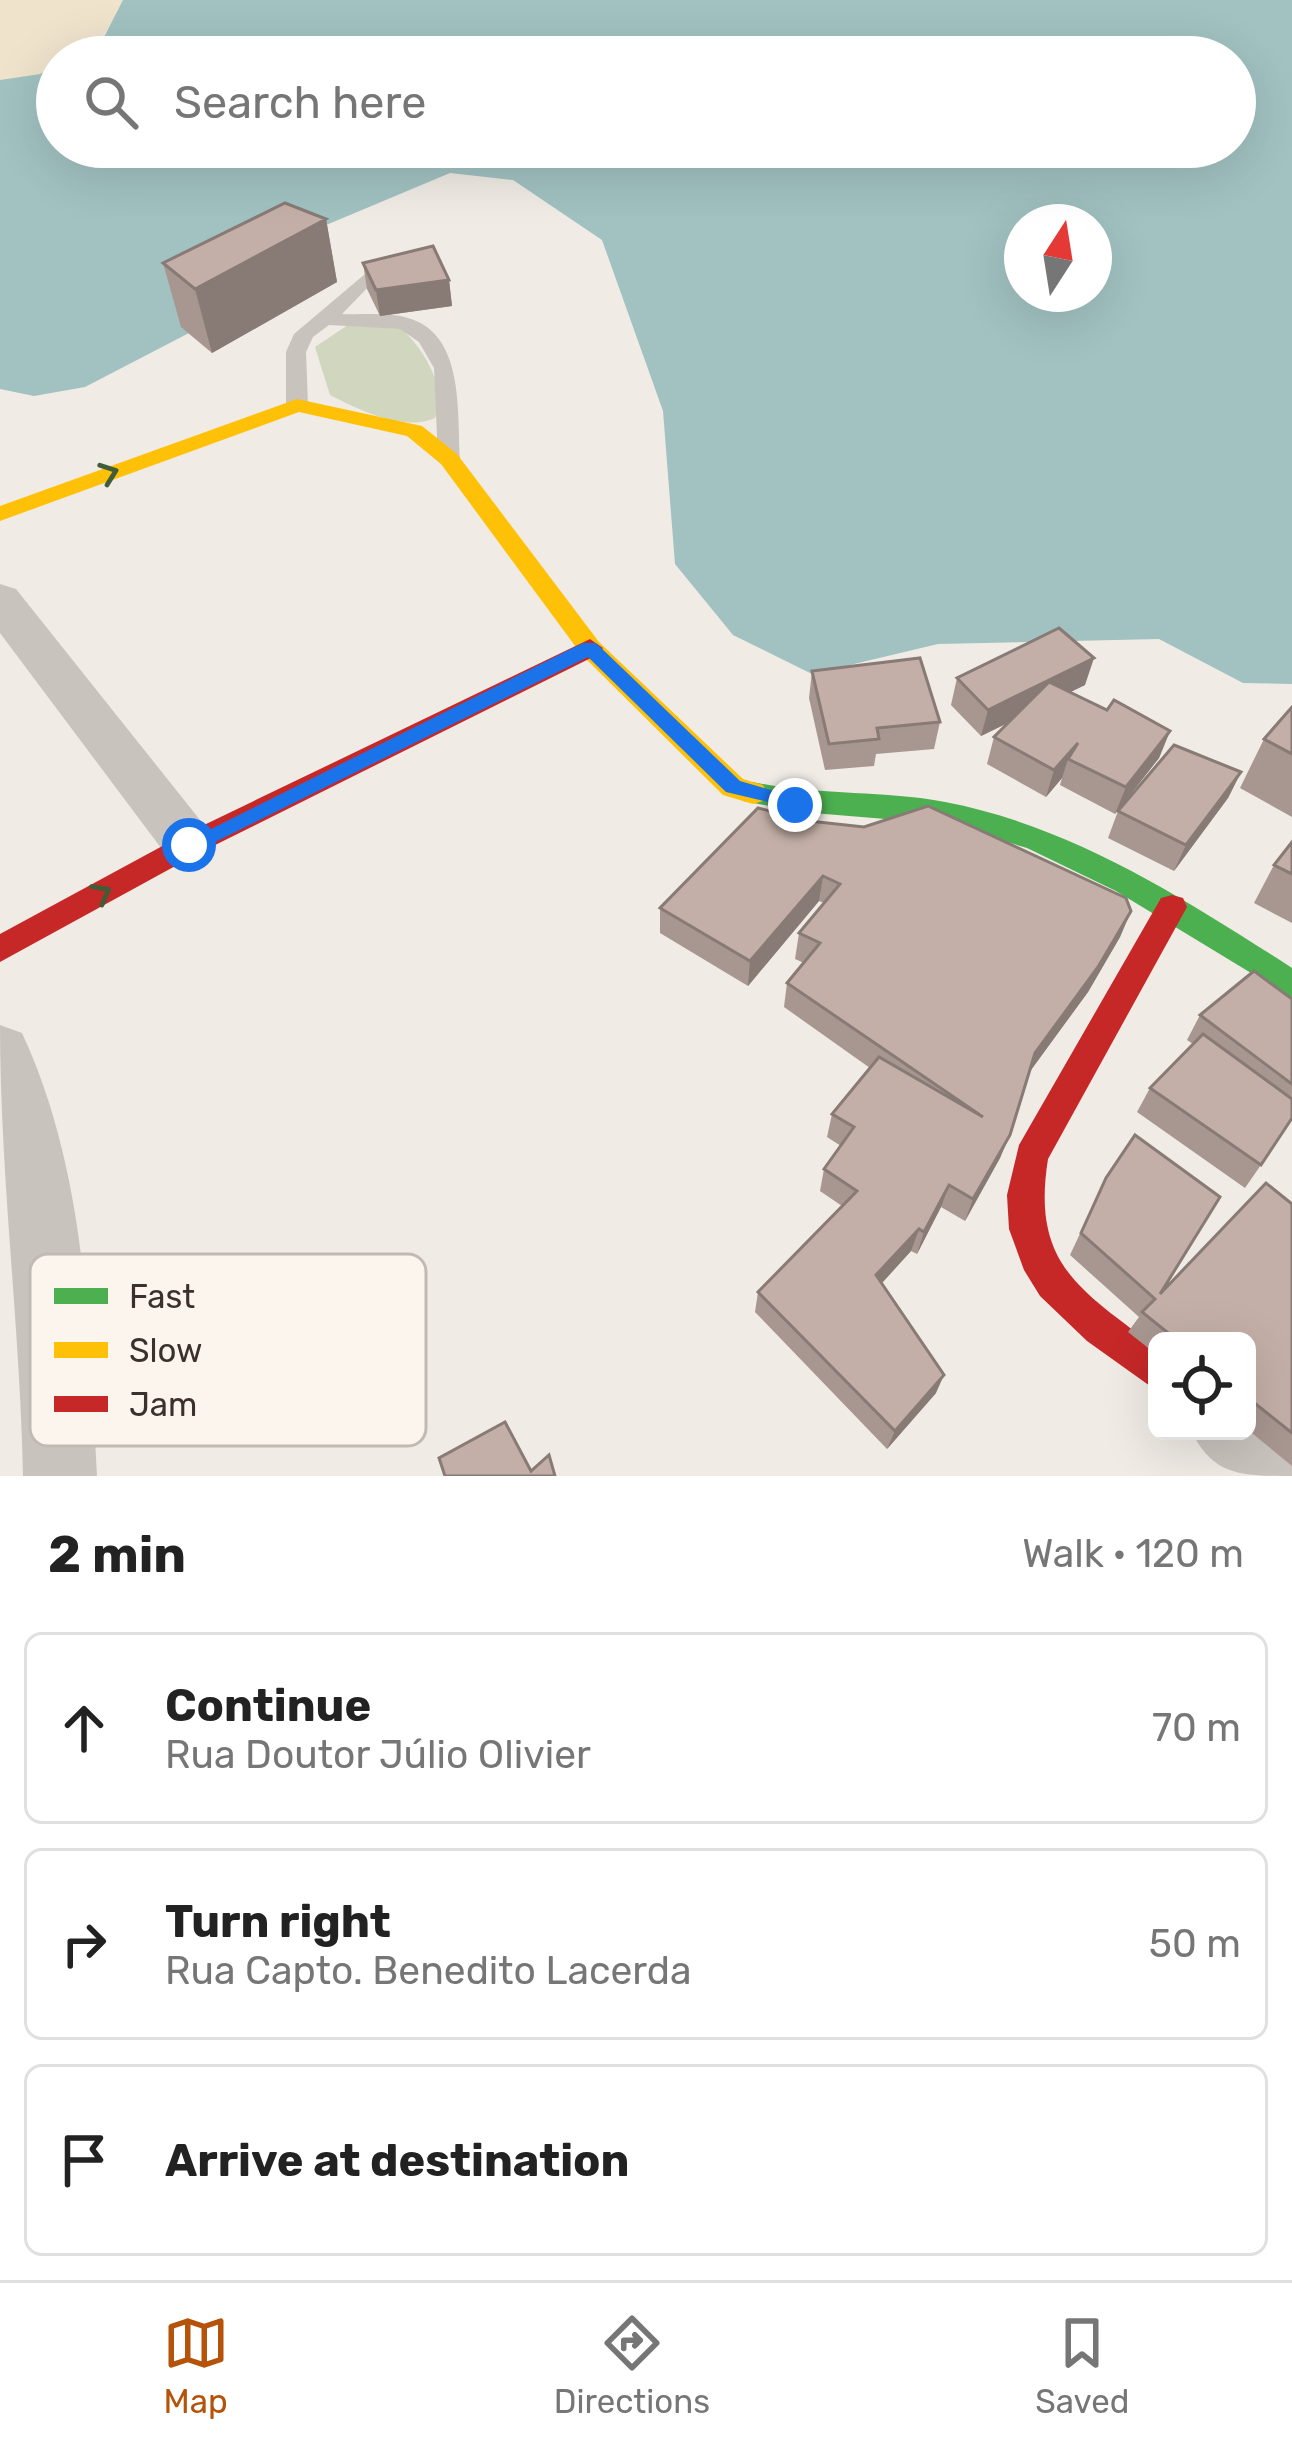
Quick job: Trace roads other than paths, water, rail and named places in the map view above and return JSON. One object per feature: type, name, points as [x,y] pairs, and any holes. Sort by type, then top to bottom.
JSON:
[{"type":"street","points":[[0,514],[297,405],[414,431],[449,459],[590,648],[734,787],[795,805],[943,812],[986,824],[1172,907],[1292,985]]},
{"type":"street","points":[[0,600],[189,845]]},
{"type":"street","points":[[0,950],[189,845],[590,648]]},
{"type":"street","points":[[1148,1365],[1063,1294],[1030,1250],[1020,1201],[1031,1156],[1172,907]]},
{"type":"street","points":[[0,1052],[40,1178],[48,1254]]},
{"type":"street","points":[[1239,1440],[1283,1476]]},
{"type":"street","points":[[58,1446],[59,1476]]},
{"type":"lane","points":[[297,405],[296,352],[304,334],[365,280]]},
{"type":"lane","points":[[326,319],[405,323],[428,338],[444,368],[449,459]]},
{"type":"water","points":[[123,0],[1292,0],[1292,684],[1243,683],[1159,639],[938,644],[812,674],[733,635],[675,564],[663,411],[602,240],[513,180],[450,173],[300,236],[322,264],[85,387],[34,396],[0,389],[0,80],[36,75],[36,168],[1256,168],[1256,36],[105,36]]}]
